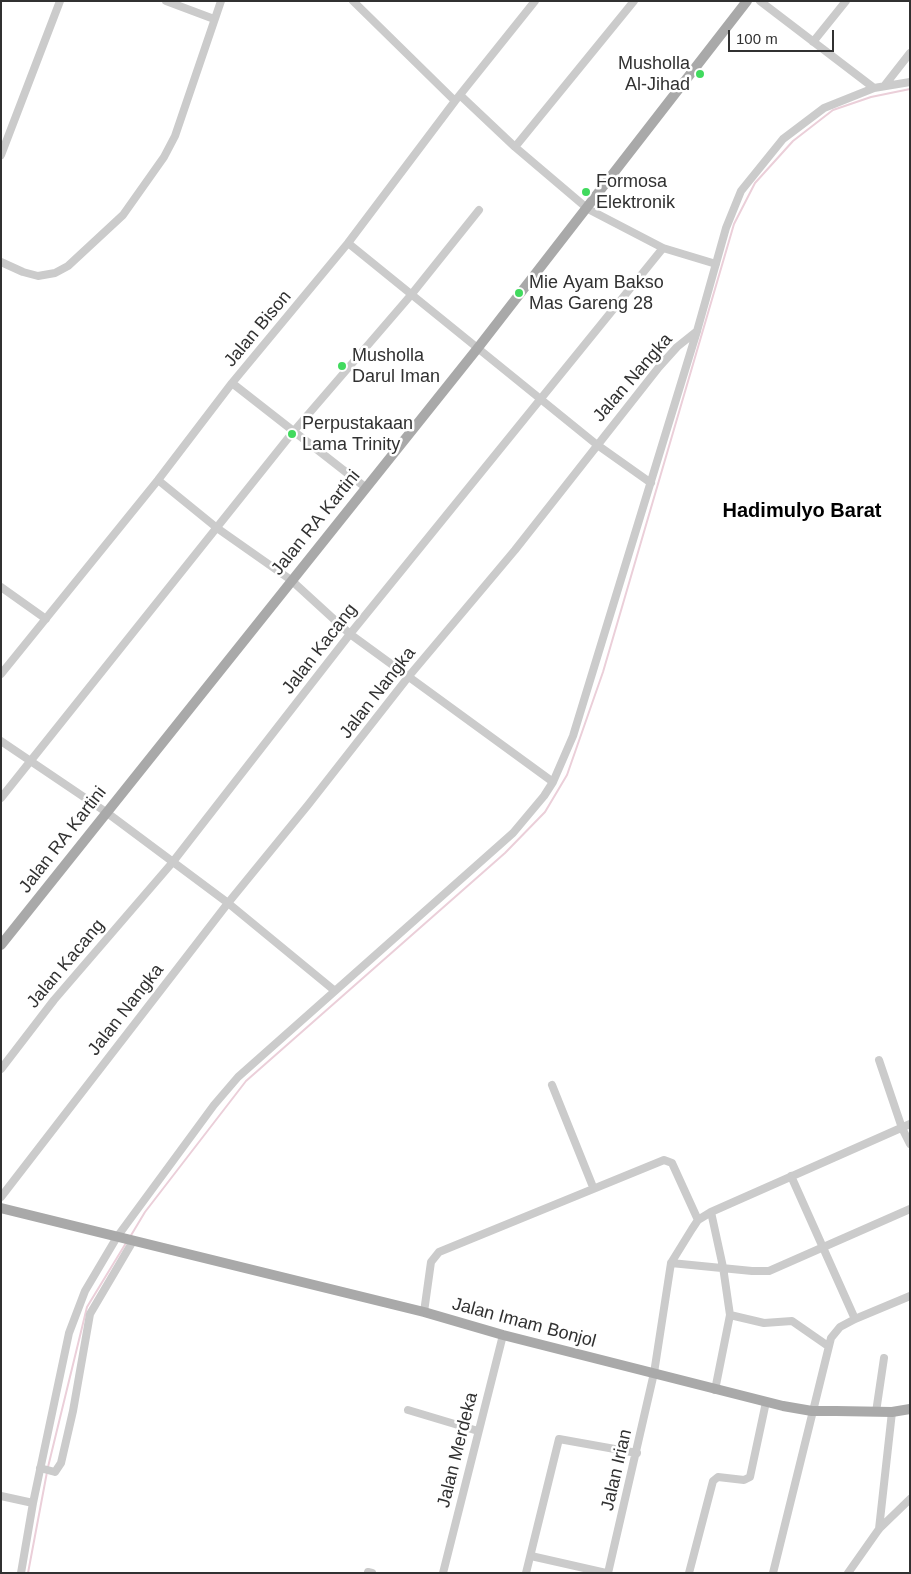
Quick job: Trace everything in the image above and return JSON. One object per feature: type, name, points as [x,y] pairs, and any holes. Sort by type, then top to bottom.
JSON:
[{"type":"main road","name":"Jalan RA Kartini","points":[[1,945],[588,209],[747,1]]},
{"type":"main road","name":"Jalan Imam Bonjol","points":[[1,1208],[424,1312],[503,1335],[766,1402],[812,1411],[892,1412],[910,1408]]},
{"type":"street","points":[[1,155],[60,1]]},
{"type":"street","points":[[166,1],[214,19]]},
{"type":"street","points":[[1,262],[23,272],[38,276],[55,273],[68,266],[123,215],[164,157],[175,136],[221,1]]},
{"type":"street","points":[[353,1],[458,99],[588,209],[663,248],[716,264]]},
{"type":"street","name":"Jalan Bison","points":[[1,674],[158,480],[232,383],[348,243],[536,1]]},
{"type":"street","points":[[515,147],[634,1]]},
{"type":"street","points":[[760,1],[874,88]]},
{"type":"street","points":[[813,42],[846,1]]},
{"type":"street","points":[[885,85],[910,53]]},
{"type":"street","points":[[697,331],[732,211],[741,190],[783,139],[824,108],[874,88],[910,82]]},
{"type":"street","points":[[1,798],[293,432],[411,295],[479,210]]},
{"type":"street","points":[[348,243],[596,444],[651,483]]},
{"type":"street","name":"Jalan Kacang","points":[[1,1069],[54,1000],[172,863],[350,634],[663,248]]},
{"type":"street","name":"Jalan Nangka","points":[[1,1197],[228,903],[308,806],[409,676],[514,550],[596,444],[665,360],[677,347],[697,331]]},
{"type":"street","name":"Jalan Nangka","points":[[21,1573],[33,1502],[45,1470],[74,1315],[85,1290],[117,1237],[214,1105],[238,1077],[513,833],[532,812],[553,782],[573,736],[697,331]]},
{"type":"street","points":[[232,383],[365,487]]},
{"type":"street","points":[[158,480],[217,528],[291,580],[350,634],[553,782]]},
{"type":"street","points":[[1,587],[46,619]]},
{"type":"street","points":[[1,741],[106,812],[228,903],[335,991]]},
{"type":"street","points":[[879,1060],[906,1126],[910,1144]]},
{"type":"street","points":[[552,1085],[593,1187]]},
{"type":"street","points":[[906,1126],[711,1212],[698,1220],[671,1263],[769,1271],[910,1209]]},
{"type":"street","points":[[424,1312],[431,1262],[439,1252],[593,1187],[668,1160],[698,1220]]},
{"type":"street","points":[[791,1176],[854,1319]]},
{"type":"street","points":[[711,1212],[723,1267],[730,1315],[715,1390]]},
{"type":"street","points":[[45,1470],[56,1472],[61,1463],[73,1411],[90,1314],[133,1241]]},
{"type":"street","name":"Jalan Irian","points":[[607,1573],[637,1453],[654,1373],[671,1263]]},
{"type":"street","points":[[773,1573],[828,1346],[835,1332],[854,1319],[910,1296]]},
{"type":"street","points":[[730,1315],[764,1323],[792,1321],[828,1346]]},
{"type":"street","name":"Jalan Merdeka","points":[[443,1573],[503,1335]]},
{"type":"street","points":[[876,1412],[884,1358]]},
{"type":"street","points":[[689,1573],[713,1481],[718,1477],[744,1480],[750,1477],[766,1402]]},
{"type":"street","points":[[408,1410],[478,1431]]},
{"type":"street","points":[[879,1529],[892,1412]]},
{"type":"street","points":[[526,1573],[559,1439],[637,1453]]},
{"type":"street","points":[[1,1496],[33,1502]]},
{"type":"street","points":[[848,1573],[879,1529],[910,1499]]},
{"type":"street","points":[[530,1556],[607,1573]]},
{"type":"waterway","points":[[130,1237],[145,1212],[246,1081],[505,853],[545,812],[567,775],[603,672],[734,224],[755,183],[793,141],[833,110],[871,97],[910,89]]},
{"type":"waterway","points":[[48,1467],[87,1307],[126,1243]]},
{"type":"waterway","points":[[28,1573],[47,1472]]},
{"type":"place","name":"Musholla Al-Jihad","points":[[700,74]]},
{"type":"place","name":"Formosa Elektronik","points":[[586,192]]},
{"type":"place","name":"Mie Ayam Bakso Mas Gareng 28","points":[[519,293]]},
{"type":"place","name":"Musholla Darul Iman","points":[[342,366]]},
{"type":"place","name":"Perpustakaan Lama Trinity","points":[[292,434]]},
{"type":"district","name":"Hadimulyo Barat","points":[[802,511]]}]
